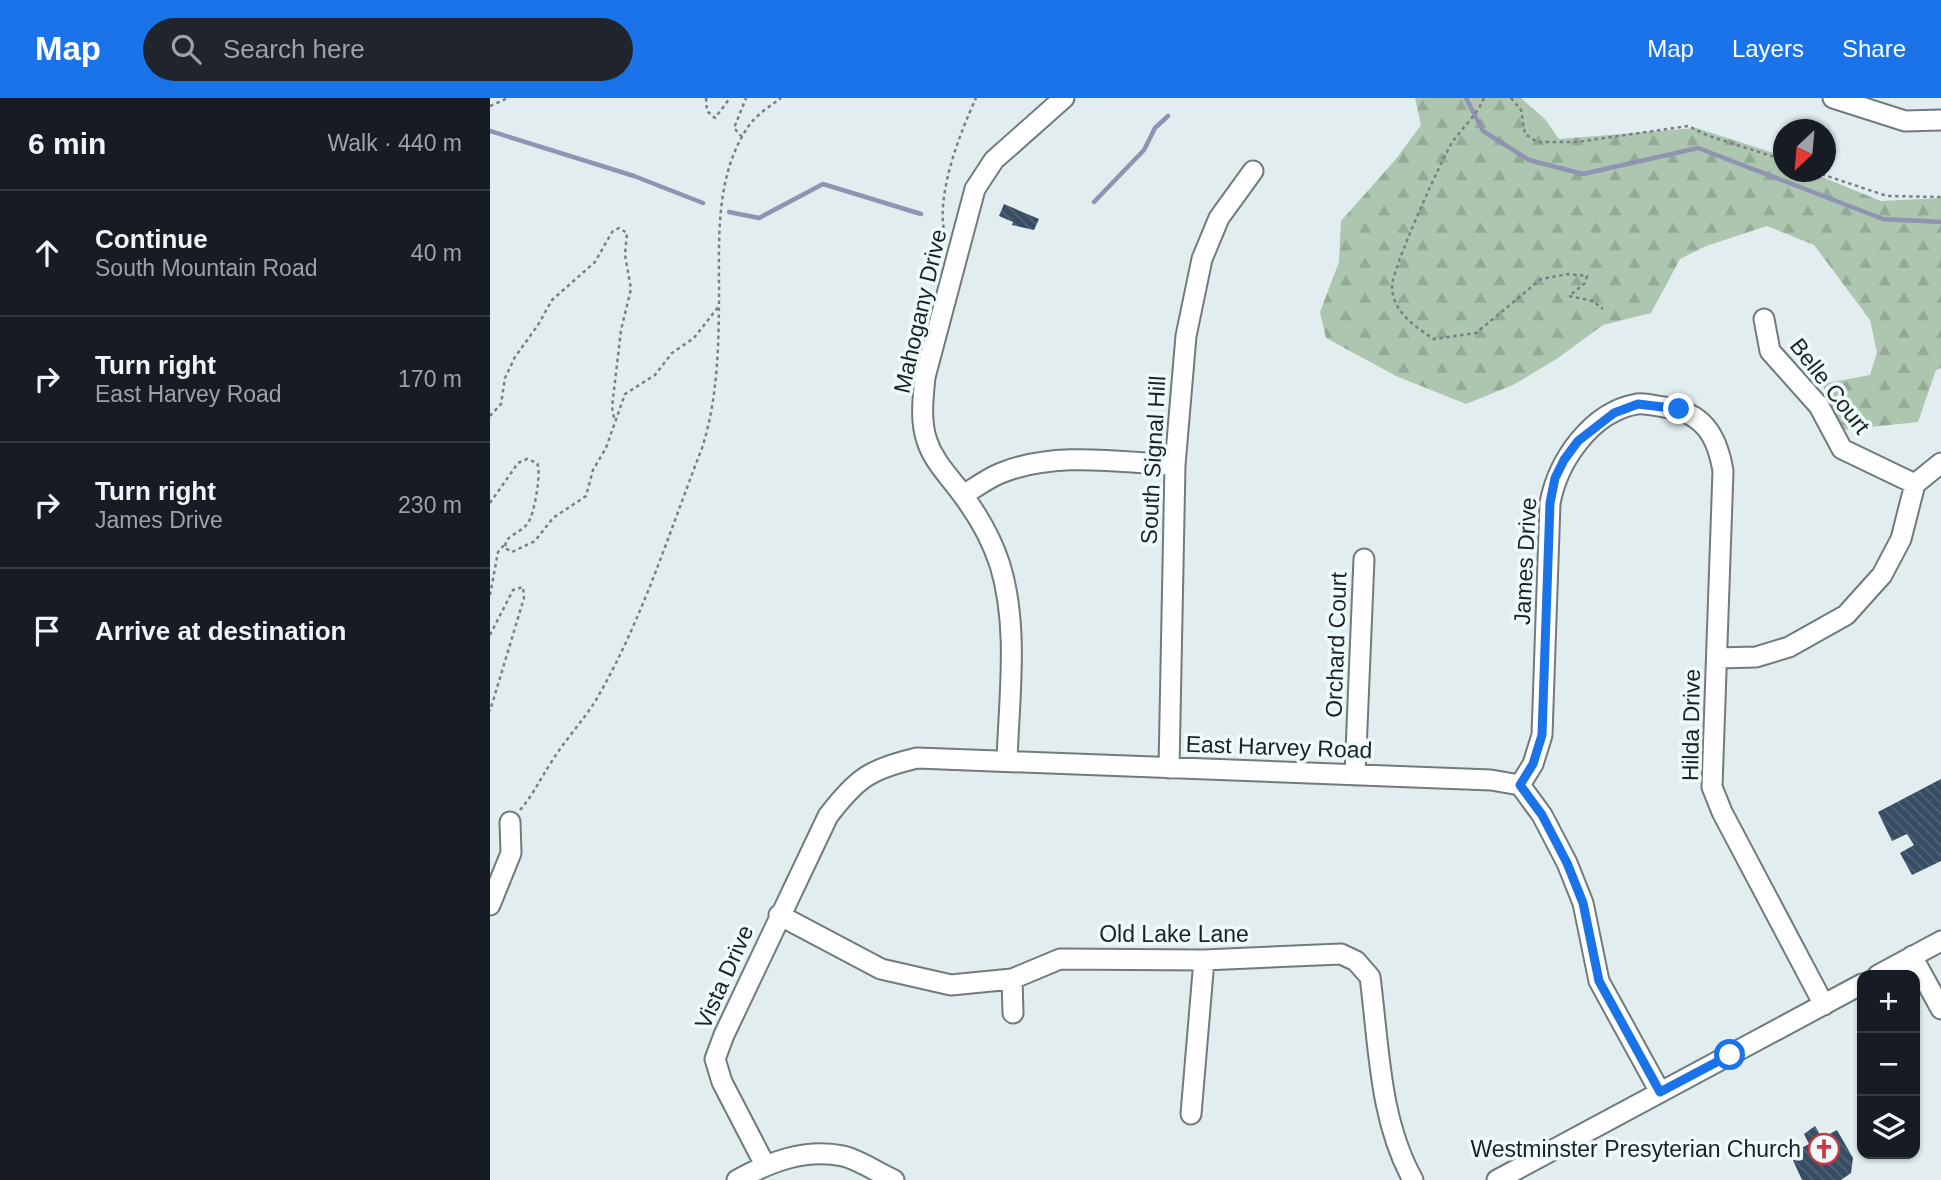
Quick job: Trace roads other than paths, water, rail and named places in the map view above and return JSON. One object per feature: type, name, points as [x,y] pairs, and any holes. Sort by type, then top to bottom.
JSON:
[{"type":"street","name":"Mahogany Drive","points":[[1007,761],[1012,637],[1008,601],[999,563],[963,495],[937,463],[926,440],[922,408],[925,377],[975,189],[994,160],[1064,98]]},
{"type":"street","points":[[1833,98],[1905,121],[1941,120]]},
{"type":"street","name":"South Signal Hill","points":[[1169,768],[1175,465],[1186,336],[1202,259],[1219,218],[1253,171]]},
{"type":"street","name":"Belle Court","points":[[1765,319],[1770,351],[1819,406],[1842,449],[1915,484]]},
{"type":"street","name":"James Drive","points":[[1520,785],[1533,764],[1542,735],[1550,503],[1555,478],[1564,460],[1578,441],[1614,413],[1638,404],[1679,409],[1706,423]]},
{"type":"street","name":"Hilda Drive","points":[[1706,423],[1719,445],[1723,471],[1712,788],[1722,812],[1824,1005]]},
{"type":"street","points":[[963,495],[999,474],[1034,463],[1064,460],[1175,465]]},
{"type":"street","points":[[1717,658],[1756,657],[1789,647],[1846,615],[1882,575],[1889,563],[1901,539],[1915,484],[1941,463]]},
{"type":"street","name":"Orchard Court","points":[[1355,775],[1364,559]]},
{"type":"street","name":"East Harvey Road","points":[[779,915],[828,816],[852,785],[883,766],[917,758],[1491,780],[1520,785]]},
{"type":"street","points":[[1520,785],[1542,815],[1567,863],[1583,903],[1599,981],[1660,1092]]},
{"type":"street","points":[[490,905],[511,853],[510,822]]},
{"type":"street","name":"Old Lake Lane","points":[[779,915],[881,969],[951,985],[1012,979],[1060,959],[1204,960],[1341,954],[1356,961],[1370,977],[1389,1122],[1402,1159],[1413,1180]]},
{"type":"street","name":"Vista Drive","points":[[765,1165],[707,1059],[779,915]]},
{"type":"street","points":[[1887,970],[1941,941]]},
{"type":"street","points":[[1912,956],[1941,1009]]},
{"type":"street","points":[[1191,1114],[1204,960]]},
{"type":"street","points":[[1012,979],[1013,1013]]},
{"type":"street","points":[[1503,1178],[1857,987]]},
{"type":"street","points":[[737,1180],[765,1165],[807,1154],[845,1156],[894,1180]]},
{"type":"waterway","points":[[1466,98],[1483,131],[1529,160],[1583,174],[1698,148],[1883,219],[1941,222]]},
{"type":"waterway","points":[[1094,202],[1144,150],[1155,128],[1168,116]]},
{"type":"waterway","points":[[490,131],[634,176],[703,203]]},
{"type":"waterway","points":[[729,212],[759,218],[823,184],[921,214]]},
{"type":"place","name":"Westminster Presyterian Church","points":[[1824,1149]]}]
